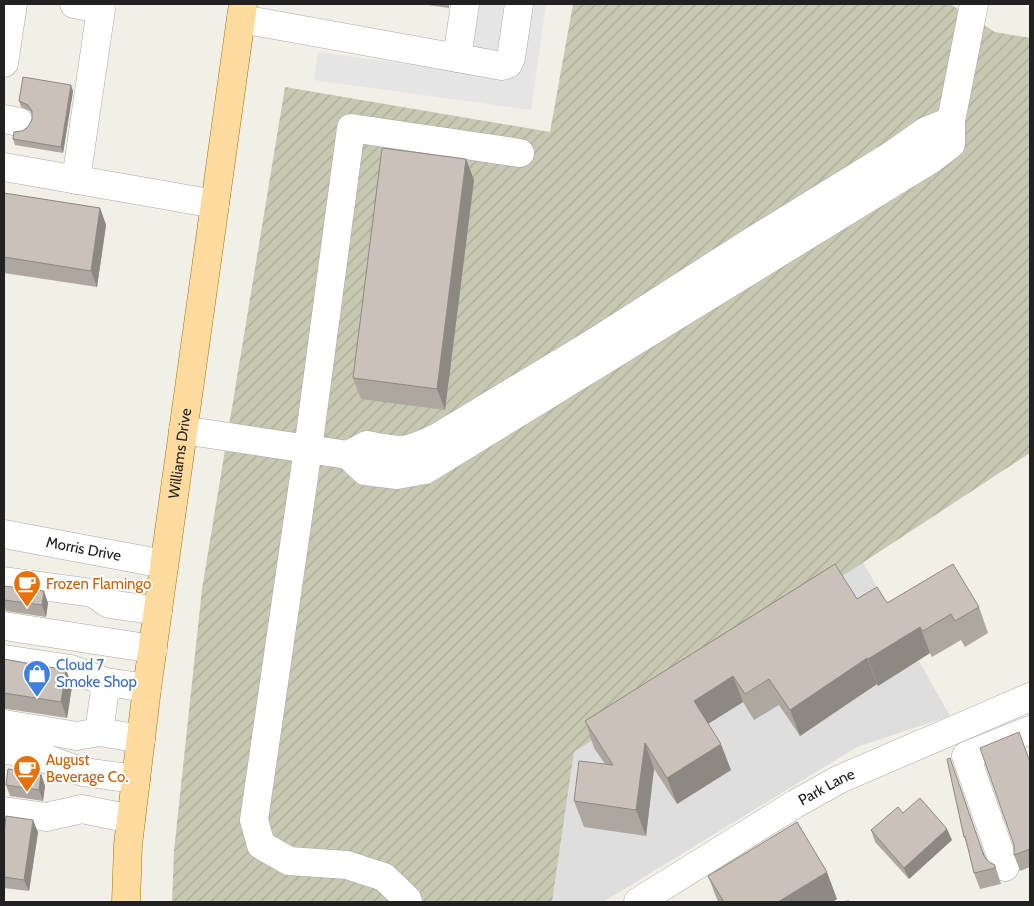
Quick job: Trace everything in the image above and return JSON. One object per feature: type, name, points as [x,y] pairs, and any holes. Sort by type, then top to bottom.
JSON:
[{"type":"main road","name":"Williams Drive","points":[[126,902],[128,845],[147,688],[242,11]]},
{"type":"street","points":[[4,63],[13,4]]},
{"type":"street","points":[[74,4],[102,6],[75,131],[76,180]]},
{"type":"street","points":[[457,58],[464,4]]},
{"type":"street","points":[[242,11],[502,66],[508,64],[511,58],[519,4]]},
{"type":"street","points":[[183,430],[348,455],[365,471],[397,475],[425,470],[468,432],[782,237],[933,158],[951,144],[951,121],[974,4]]},
{"type":"street","points":[[408,902],[384,877],[347,866],[289,861],[262,845],[254,820],[308,449],[351,128],[520,153]]},
{"type":"street","points":[[4,167],[215,204]]},
{"type":"street","name":"Morris Drive","points":[[4,534],[164,564]]},
{"type":"street","points":[[4,581],[93,593],[109,604],[158,611]]},
{"type":"street","points":[[4,626],[153,649]]},
{"type":"street","points":[[4,658],[71,669],[106,682],[147,688]]},
{"type":"street","points":[[99,732],[106,682]]},
{"type":"street","name":"Park Lane","points":[[638,902],[795,804],[840,779],[1030,697]]},
{"type":"street","points":[[4,724],[77,736],[99,732],[142,739]]},
{"type":"street","points":[[1005,867],[966,756],[1030,730]]},
{"type":"street","points":[[4,750],[27,752],[83,772],[136,779]]},
{"type":"street","points":[[4,811],[46,817],[82,809],[131,819]]},
{"type":"shaded area","points":[[451,4],[546,4],[531,110],[314,80],[318,52],[442,69]]},
{"type":"shaded area","points":[[573,4],[950,4],[995,32],[1030,38],[1030,453],[574,752],[552,902],[172,902],[174,851],[202,589],[285,87],[550,132]]},
{"type":"shaded area","points":[[863,562],[950,716],[857,747],[603,902],[552,902],[574,752]]},
{"type":"building","points":[[23,77],[71,85],[61,147],[13,139],[14,132],[22,131],[28,127],[32,119],[32,111],[28,105],[19,101]]},
{"type":"building","points":[[382,148],[466,159],[437,389],[353,378]]},
{"type":"building","points":[[4,193],[100,208],[91,271],[4,257]]},
{"type":"building","points":[[835,564],[857,599],[877,587],[887,603],[953,564],[979,607],[955,621],[951,614],[923,631],[920,627],[867,658],[790,710],[769,679],[745,694],[733,676],[694,701],[721,744],[667,778],[645,743],[636,810],[574,801],[579,761],[613,765],[585,721]]},
{"type":"building","points":[[4,586],[44,591],[42,605],[4,600]]},
{"type":"building","points":[[4,659],[66,670],[61,702],[4,693]]},
{"type":"building","points":[[1019,732],[1030,762],[1030,849],[1014,855],[1014,845],[980,748]]},
{"type":"building","points":[[950,758],[984,856],[995,865],[995,868],[974,873],[947,759]]},
{"type":"building","points":[[8,769],[41,774],[39,790],[6,785]]},
{"type":"building","points":[[920,798],[947,829],[904,868],[871,830],[898,807],[903,813]]},
{"type":"building","points":[[6,816],[33,820],[24,880],[4,877]]},
{"type":"building","points":[[797,822],[827,872],[778,902],[724,902],[708,876]]},
{"type":"place","name":"Frozen Flamingo","points":[[27,608]]},
{"type":"place","name":"Cloud 7 Smoke Shop","points":[[37,698]]},
{"type":"place","name":"August Beverage Co.","points":[[27,793]]}]
